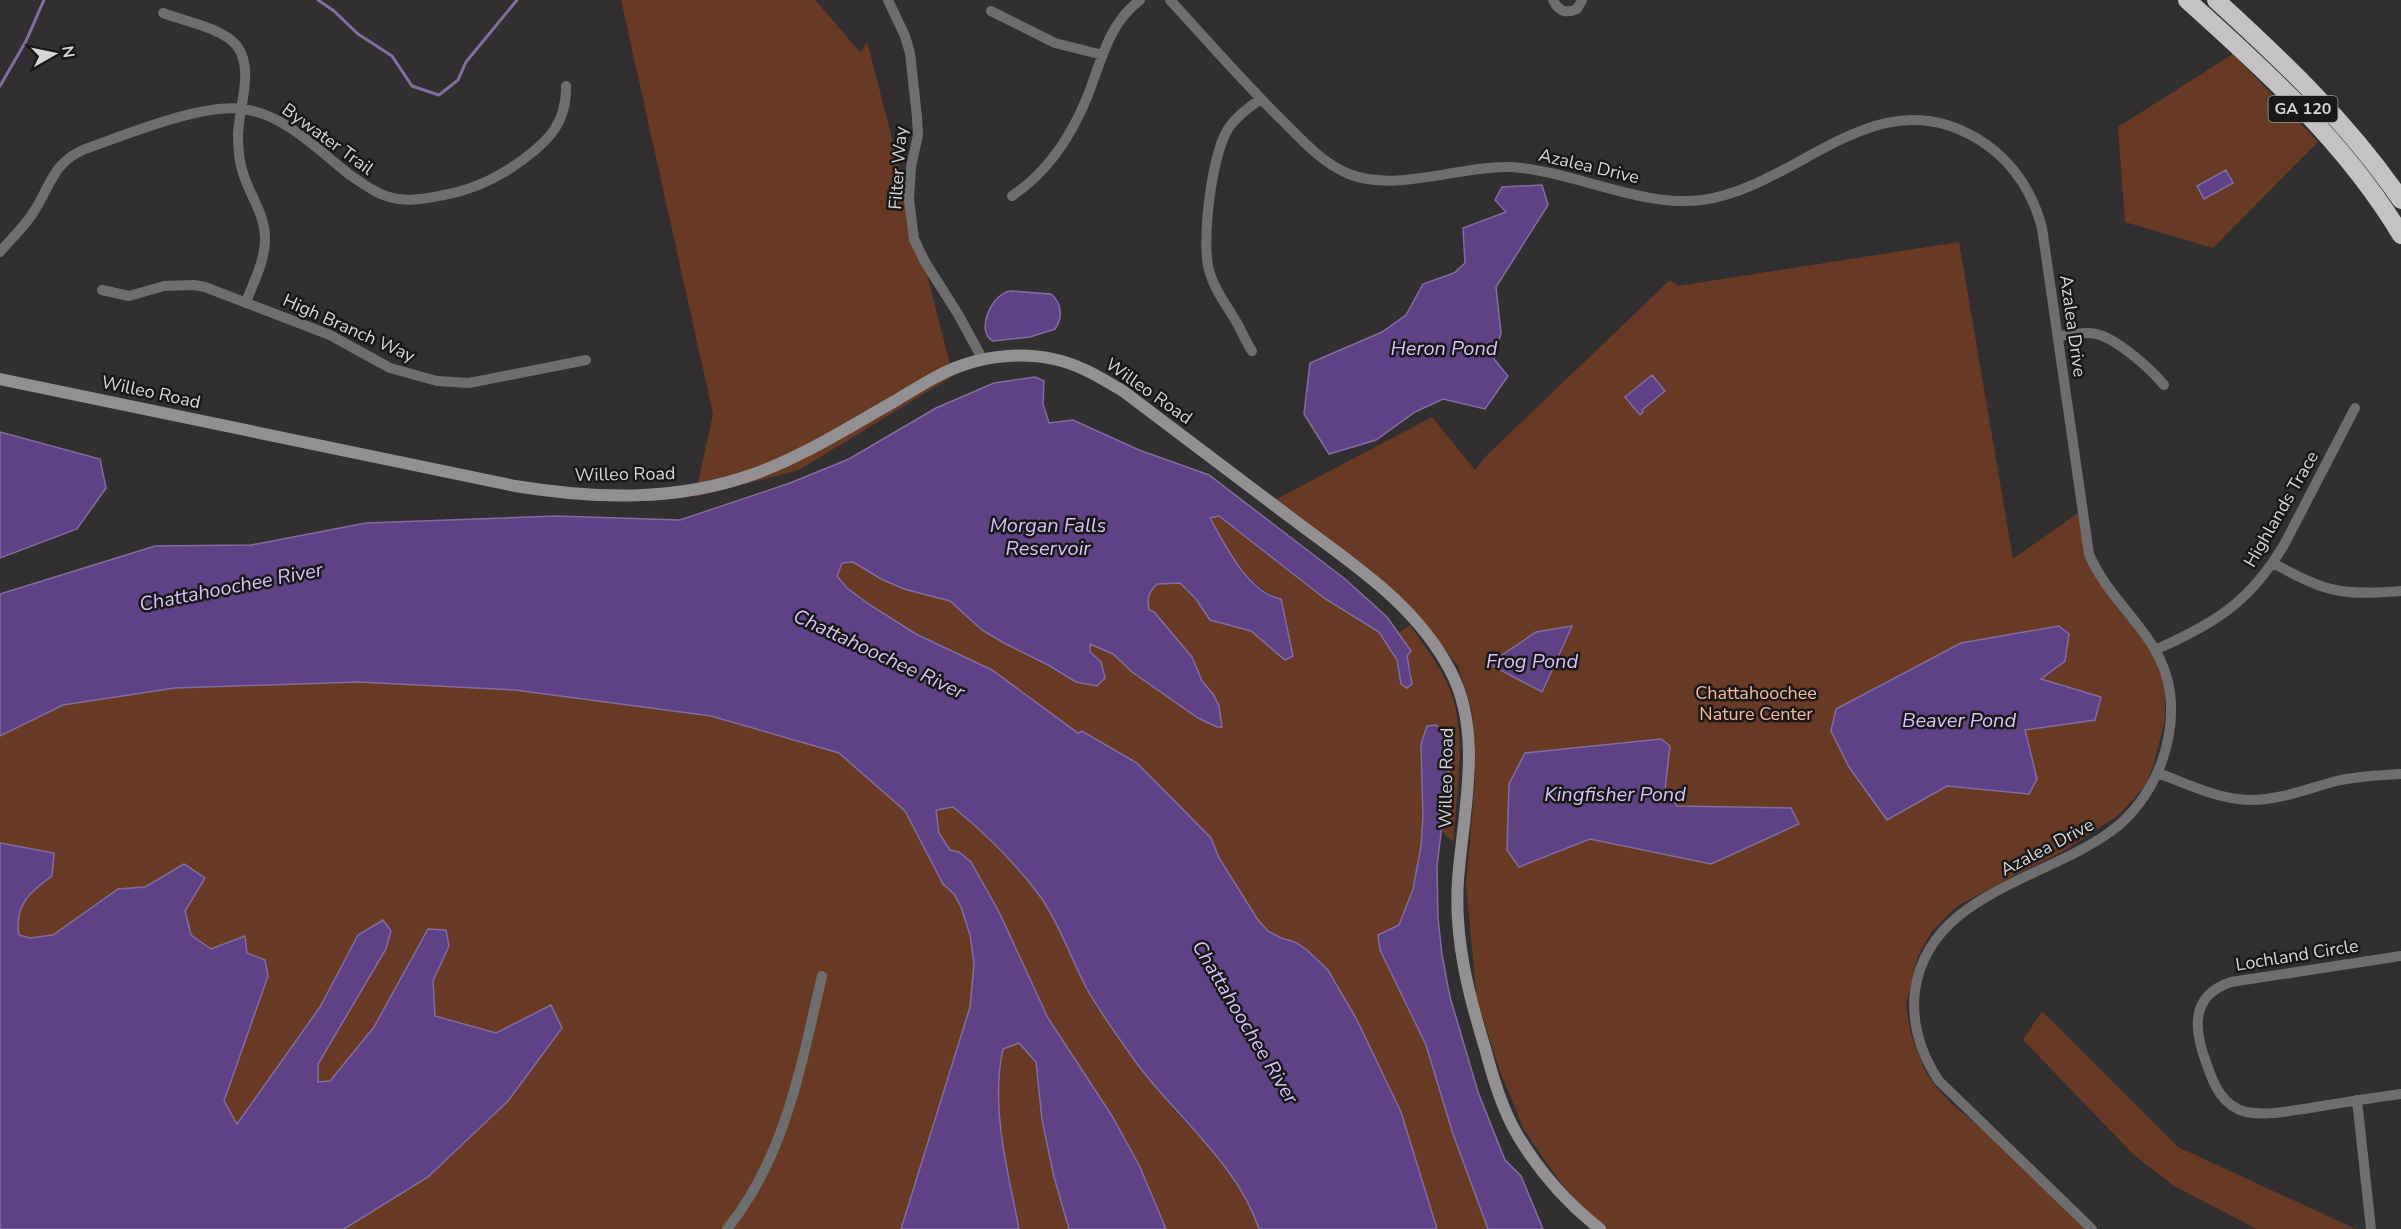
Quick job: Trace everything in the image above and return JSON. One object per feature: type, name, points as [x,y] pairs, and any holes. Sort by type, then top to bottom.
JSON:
[{"type":"highway","name":"GA 120","points":[[2187,0],[2263,69],[2324,132],[2367,184],[2401,235]]},
{"type":"highway","name":"GA 120","points":[[2216,0],[2325,104],[2361,146],[2401,200]]},
{"type":"street","name":"Filter Way","points":[[888,0],[905,36],[910,53],[918,117],[918,135],[911,166],[909,199],[911,228],[925,262],[958,314],[983,360]]},
{"type":"street","points":[[1012,196],[1030,184],[1052,159],[1071,131],[1087,98],[1113,30],[1128,9],[1140,0]]},
{"type":"street","name":"Azalea Drive","points":[[1170,0],[1260,99],[1315,154],[1351,175],[1378,180],[1474,168],[1514,168],[1546,172],[1658,199],[1679,201],[1711,198],[1744,189],[1839,140],[1878,123],[1911,120],[1941,123],[1968,133],[1991,147],[2012,166],[2029,191],[2042,228],[2089,554],[2102,579],[2157,650],[2167,676],[2171,706],[2167,746],[2158,773],[2138,806],[2112,831],[2092,844],[1972,905],[1954,918],[1936,937],[1929,949],[1916,987],[1914,1014],[1918,1039],[1939,1081],[2092,1229]]},
{"type":"street","points":[[1553,0],[1560,10],[1572,11],[1577,9],[1582,0]]},
{"type":"street","points":[[991,11],[1054,43],[1103,55]]},
{"type":"street","points":[[163,13],[226,36],[237,46],[244,62],[245,75],[238,134],[239,159],[244,178],[260,213],[265,235],[262,260],[246,302]]},
{"type":"street","name":"Bywater Trail","points":[[0,252],[33,213],[59,166],[76,153],[200,112],[228,108],[255,111],[279,121],[374,191],[396,199],[419,200],[453,193],[484,183],[507,171],[534,152],[559,122],[566,104],[566,86]]},
{"type":"street","points":[[1252,351],[1214,285],[1208,270],[1206,242],[1215,161],[1220,144],[1229,127],[1243,111],[1260,99]]},
{"type":"street","name":"High Branch Way","points":[[102,290],[129,296],[164,286],[194,285],[246,302],[330,335],[390,368],[437,381],[469,383],[586,360]]},
{"type":"street","points":[[2058,336],[2087,333],[2104,337],[2146,365],[2164,385]]},
{"type":"street","name":"Willeo Road","points":[[0,379],[515,486],[584,495],[627,496],[682,492],[753,475],[826,441],[952,369],[983,360],[1020,356],[1052,358],[1080,367],[1106,380],[1394,596],[1428,635],[1455,681],[1465,712],[1468,737],[1468,775],[1458,882],[1458,931],[1465,975],[1501,1099],[1518,1136],[1545,1174],[1578,1210],[1600,1229]]},
{"type":"street","name":"Highlands Trace","points":[[2157,650],[2224,615],[2250,592],[2273,563],[2355,408]]},
{"type":"street","points":[[2273,563],[2308,583],[2341,592],[2368,594],[2401,591]]},
{"type":"street","points":[[2158,773],[2217,795],[2251,800],[2276,798],[2341,780],[2401,774]]},
{"type":"street","name":"Lochland Circle","points":[[2401,956],[2231,982],[2216,988],[2201,1006],[2197,1025],[2200,1046],[2219,1093],[2235,1108],[2253,1113],[2271,1113],[2401,1094]]},
{"type":"street","points":[[727,1229],[762,1177],[780,1137],[794,1094],[822,976]]},
{"type":"street","points":[[2357,1101],[2371,1229]]},
{"type":"green space","points":[[621,0],[815,0],[861,53],[867,41],[953,376],[799,470],[695,497],[713,414]]},
{"type":"green space","points":[[2233,54],[2318,142],[2213,248],[2125,222],[2118,127]]},
{"type":"green space","name":"Chattahoochee Nature Center","points":[[1959,242],[2013,559],[2078,513],[2095,571],[2144,633],[2165,676],[2165,719],[2154,764],[2145,786],[2120,814],[2062,852],[1956,907],[1932,931],[1918,956],[1906,1005],[1911,1035],[1924,1069],[1937,1088],[1953,1105],[2014,1155],[2088,1229],[1601,1229],[1558,1179],[1524,1130],[1501,1074],[1477,1000],[1466,885],[1475,781],[1475,746],[1472,711],[1458,666],[1433,634],[1267,504],[1432,417],[1475,470],[1486,456],[1670,280],[1678,286]]},
{"type":"green space","points":[[1219,516],[1324,598],[1379,632],[1397,660],[1398,675],[1412,674],[1407,656],[1411,651],[1399,633],[1410,625],[1435,662],[1451,692],[1458,719],[1460,754],[1453,842],[1441,830],[1451,752],[1446,734],[1421,744],[1423,813],[1419,859],[1408,903],[1399,925],[1378,935],[1380,950],[1426,1045],[1453,1134],[1488,1229],[1437,1229],[1401,1112],[1336,981],[1318,959],[1307,950],[1268,931],[1258,920],[1219,858],[1211,838],[1005,679],[971,659],[889,618],[870,606],[837,576],[842,563],[853,562],[881,579],[904,589],[950,601],[982,630],[1076,682],[1101,662],[1090,652],[1089,643],[1113,654],[1132,672],[1217,727],[1213,694],[1202,681],[1192,657],[1154,612],[1149,610],[1148,602],[1150,593],[1157,584],[1180,583],[1196,599],[1210,620],[1251,631],[1285,660],[1276,598],[1256,584],[1235,564],[1210,518]]},
{"type":"green space","points":[[359,682],[515,690],[711,716],[839,753],[905,810],[943,884],[954,894],[961,907],[970,935],[974,964],[970,1007],[901,1229],[344,1229],[428,1177],[551,1006],[496,1033],[435,1016],[433,981],[449,946],[428,929],[374,1027],[330,1081],[318,1082],[318,1064],[386,949],[391,931],[383,920],[358,935],[320,1007],[237,1125],[224,1101],[268,976],[265,960],[211,949],[191,935],[185,911],[184,864],[144,887],[118,889],[53,935],[30,938],[19,935],[19,915],[22,907],[31,894],[52,876],[54,853],[0,843],[0,736],[63,705],[175,688]]},
{"type":"green space","points":[[953,807],[996,844],[1034,888],[1058,925],[1088,991],[1120,1040],[1173,1109],[1217,1155],[1253,1211],[1259,1229],[1166,1229],[1140,1167],[1112,1116],[1048,1018],[999,912],[971,862],[959,852],[950,850],[939,833],[936,809]]},
{"type":"green space","points":[[2042,1011],[2178,1147],[2356,1229],[2257,1229],[2174,1186],[2135,1156],[2023,1040]]},
{"type":"green space","points":[[1020,1043],[1036,1062],[1042,1120],[1054,1177],[1069,1229],[1019,1229],[1002,1139],[998,1094],[1003,1049]]},
{"type":"water","points":[[2226,170],[2233,183],[2204,199],[2197,186]]},
{"type":"water","name":"Heron Pond","points":[[1542,185],[1548,205],[1496,287],[1501,333],[1494,359],[1508,376],[1485,409],[1443,399],[1415,412],[1376,440],[1329,454],[1304,414],[1310,363],[1382,332],[1406,315],[1423,284],[1454,273],[1465,263],[1463,228],[1506,212],[1495,200],[1502,187]]},
{"type":"water","points":[[1011,291],[1051,294],[1060,311],[1055,329],[1030,337],[993,341],[985,329],[988,313],[998,298]]},
{"type":"water","points":[[1652,375],[1665,391],[1642,410],[1640,415],[1625,397]]},
{"type":"water","name":"Morgan Falls Reservoir","points":[[1035,377],[1044,381],[1043,404],[1049,423],[1073,420],[1139,450],[1209,475],[1345,579],[1387,617],[1411,651],[1407,656],[1412,684],[1407,688],[1401,684],[1397,660],[1379,632],[1324,598],[1219,516],[1210,518],[1239,566],[1258,588],[1281,599],[1293,656],[1285,660],[1251,631],[1210,620],[1196,599],[1180,583],[1157,584],[1150,593],[1148,602],[1149,610],[1154,612],[1192,657],[1202,681],[1219,706],[1222,727],[1198,718],[1132,672],[1113,654],[1090,644],[1090,652],[1101,662],[1105,678],[1097,686],[1076,682],[1004,643],[982,630],[950,601],[904,589],[881,579],[853,562],[842,563],[837,576],[847,588],[870,605],[916,634],[992,670],[1078,733],[1082,731],[1137,763],[1211,838],[1219,858],[1258,920],[1268,931],[1295,942],[1307,950],[1328,970],[1357,1020],[1401,1112],[1437,1229],[1259,1229],[1249,1205],[1221,1162],[1151,1081],[1104,1017],[1087,989],[1042,899],[1000,850],[953,807],[936,810],[939,833],[950,850],[959,852],[971,862],[999,912],[1048,1018],[1112,1116],[1140,1167],[1166,1229],[1069,1229],[1054,1177],[1042,1120],[1036,1062],[1019,1043],[1003,1049],[998,1094],[1002,1139],[1019,1229],[901,1229],[970,1007],[974,964],[970,935],[961,907],[954,894],[943,884],[905,811],[839,753],[711,716],[515,690],[359,682],[175,688],[63,705],[0,736],[0,594],[155,546],[251,545],[366,523],[556,516],[680,520],[790,483],[849,459],[936,408],[994,383]]},
{"type":"water","points":[[0,432],[100,459],[106,488],[77,529],[0,558]]},
{"type":"water","name":"Frog Pond","points":[[1572,626],[1542,692],[1489,664],[1536,632]]},
{"type":"water","name":"Beaver Pond","points":[[2059,626],[2069,634],[2065,661],[2041,679],[2101,697],[2095,720],[2025,730],[2037,779],[2029,794],[1947,786],[1887,820],[1849,767],[1831,731],[1836,709],[1961,643]]},
{"type":"water","points":[[1436,725],[1446,734],[1451,752],[1437,866],[1438,918],[1450,997],[1478,1092],[1505,1160],[1521,1176],[1543,1229],[1488,1229],[1453,1134],[1426,1045],[1380,950],[1378,935],[1399,925],[1413,889],[1421,846],[1423,817],[1421,744],[1427,726]]},
{"type":"water","name":"Kingfisher Pond","points":[[1661,739],[1670,746],[1665,790],[1677,806],[1791,808],[1799,824],[1711,864],[1590,839],[1519,867],[1507,850],[1509,784],[1525,753]]},
{"type":"water","points":[[0,843],[54,853],[52,876],[25,900],[21,907],[19,935],[30,938],[53,935],[118,889],[145,887],[184,864],[205,878],[185,911],[191,935],[211,949],[245,936],[247,953],[265,960],[268,976],[224,1101],[237,1124],[320,1007],[358,935],[383,920],[391,931],[386,949],[318,1064],[318,1082],[330,1081],[374,1027],[428,929],[446,930],[449,946],[433,981],[435,1016],[496,1033],[551,1005],[562,1028],[508,1101],[428,1177],[344,1229],[0,1229]]},
{"type":"waterway","points":[[0,86],[26,41],[44,0]]},
{"type":"waterway","points":[[318,0],[334,11],[358,34],[392,56],[412,86],[439,95],[458,80],[466,62],[517,0]]},
{"type":"water label","name":"Chattahoochee River","points":[[231,587]]},
{"type":"water label","name":"Chattahoochee River","points":[[879,654]]},
{"type":"water label","name":"Chattahoochee River","points":[[1245,1022]]}]
